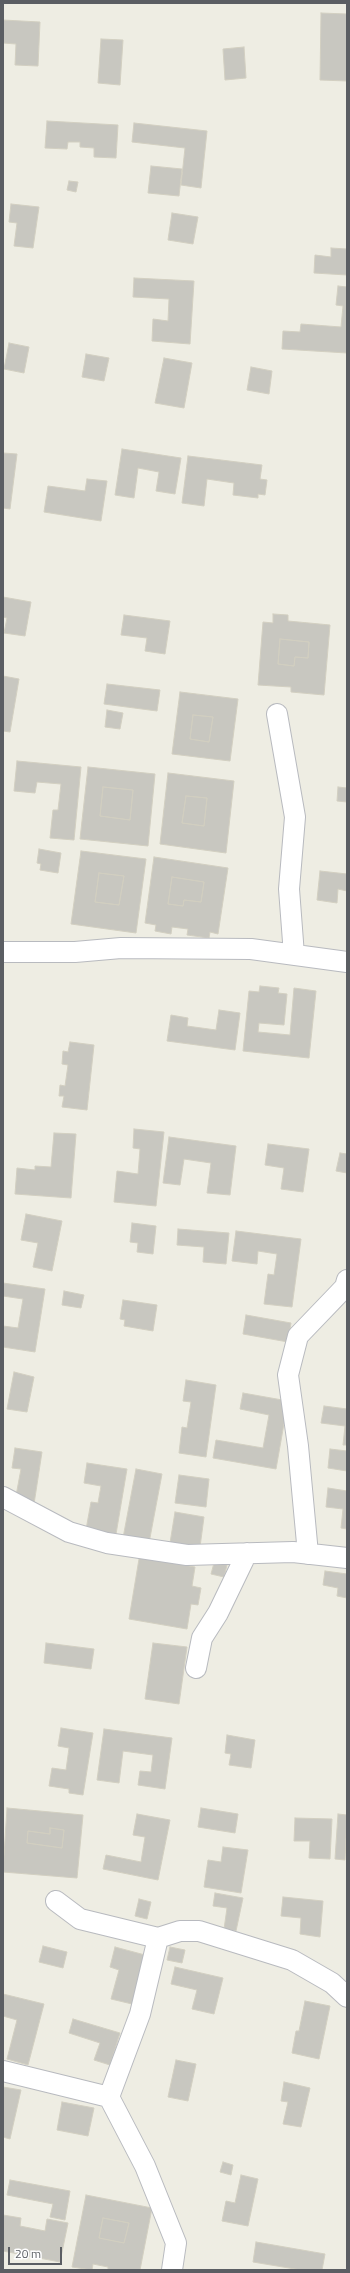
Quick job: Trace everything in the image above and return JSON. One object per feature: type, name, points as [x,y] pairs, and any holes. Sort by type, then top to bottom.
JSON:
[{"type":"street","points":[[277,714],[295,817],[289,889],[294,955]]},
{"type":"street","points":[[3,952],[75,952],[120,948],[250,949],[347,962]]},
{"type":"street","points":[[308,1554],[298,1446],[288,1375],[298,1336],[345,1287],[347,1280]]},
{"type":"street","points":[[3,1497],[68,1532],[107,1543],[187,1555],[293,1552],[347,1558]]},
{"type":"street","points":[[196,1668],[202,1638],[218,1613],[247,1553]]},
{"type":"street","points":[[56,1902],[80,1919],[158,1938],[180,1931],[199,1931],[292,1960],[332,1983],[347,1997]]},
{"type":"street","points":[[158,1938],[140,2014],[109,2097],[145,2166],[176,2243],[172,2270]]},
{"type":"street","points":[[3,2071],[109,2097]]},
{"type":"building","points":[[321,13],[347,14],[347,81],[320,80]]},
{"type":"building","points":[[3,20],[40,22],[38,66],[15,65],[16,44],[3,43]]},
{"type":"building","points":[[101,39],[123,40],[120,85],[98,83]]},
{"type":"building","points":[[244,47],[246,78],[225,80],[223,49]]},
{"type":"building","points":[[47,121],[118,125],[116,158],[94,157],[94,148],[80,147],[80,142],[68,142],[67,149],[45,148]]},
{"type":"building","points":[[134,123],[207,131],[201,188],[181,185],[185,148],[132,142]]},
{"type":"building","points":[[151,166],[182,169],[179,196],[148,193]]},
{"type":"building","points":[[69,181],[78,182],[76,192],[67,190]]},
{"type":"building","points":[[11,204],[39,207],[33,248],[14,246],[17,223],[9,222]]},
{"type":"building","points":[[172,213],[198,217],[193,244],[168,240]]},
{"type":"building","points":[[331,248],[347,249],[347,275],[314,273],[315,255],[331,257]]},
{"type":"building","points":[[134,278],[194,281],[190,344],[152,341],[153,319],[168,321],[169,299],[133,297]]},
{"type":"building","points":[[338,286],[347,287],[347,353],[282,349],[283,331],[300,332],[301,324],[341,327],[343,306],[336,305]]},
{"type":"building","points":[[9,343],[29,347],[24,373],[4,369]]},
{"type":"building","points":[[86,354],[109,358],[104,381],[82,377]]},
{"type":"building","points":[[164,358],[192,363],[184,408],[155,403]]},
{"type":"building","points":[[251,367],[272,371],[269,394],[247,390]]},
{"type":"building","points":[[122,449],[181,458],[175,494],[156,491],[159,472],[138,468],[134,498],[115,495]]},
{"type":"building","points":[[3,453],[17,454],[10,509],[3,508]]},
{"type":"building","points":[[188,456],[262,465],[260,479],[267,480],[265,495],[258,494],[258,498],[233,495],[234,483],[207,479],[204,506],[182,503]]},
{"type":"building","points":[[87,479],[107,481],[101,521],[44,512],[48,486],[85,491]]},
{"type":"building","points":[[3,597],[31,602],[25,636],[4,633],[7,618],[3,617]]},
{"type":"building","points":[[273,614],[288,615],[288,621],[330,625],[324,695],[291,692],[291,687],[258,685],[263,622],[273,623]],"holes":[[[280,639],[309,642],[308,658],[295,657],[294,666],[278,664]]]},
{"type":"building","points":[[124,615],[170,621],[165,654],[145,651],[147,638],[121,635]]},
{"type":"building","points":[[280,639],[309,642],[308,658],[295,657],[294,666],[278,664]]},
{"type":"building","points":[[3,676],[19,679],[10,732],[3,731]]},
{"type":"building","points":[[107,684],[160,690],[157,711],[104,704]]},
{"type":"building","points":[[180,692],[238,699],[230,761],[172,754]],"holes":[[[193,715],[213,717],[209,742],[190,739]]]},
{"type":"building","points":[[107,710],[123,713],[120,729],[105,727]]},
{"type":"building","points":[[193,715],[213,717],[209,742],[190,739]]},
{"type":"building","points":[[17,761],[81,767],[74,840],[50,838],[53,810],[58,810],[61,784],[37,782],[35,793],[14,791]]},
{"type":"building","points":[[88,767],[155,774],[148,846],[80,839]],"holes":[[[103,787],[133,790],[130,820],[100,816]]]},
{"type":"building","points":[[168,773],[234,781],[226,853],[160,844]],"holes":[[[186,796],[207,798],[204,826],[182,823]]]},
{"type":"building","points":[[103,787],[133,790],[130,820],[100,816]]},
{"type":"building","points":[[338,787],[347,788],[347,802],[337,801]]},
{"type":"building","points":[[186,796],[207,798],[204,826],[182,823]]},
{"type":"building","points":[[39,849],[61,853],[58,873],[40,870],[41,864],[37,863]]},
{"type":"building","points":[[81,851],[146,859],[136,933],[71,924]],"holes":[[[99,873],[124,876],[119,905],[95,902]]]},
{"type":"building","points":[[154,857],[228,868],[218,934],[210,932],[209,938],[187,935],[188,929],[172,927],[171,934],[155,931],[156,925],[145,923]],"holes":[[[172,877],[204,882],[201,902],[184,900],[183,906],[168,904]]]},
{"type":"building","points":[[320,871],[347,874],[347,891],[338,889],[337,903],[317,900]]},
{"type":"building","points":[[99,873],[124,876],[119,905],[95,902]]},
{"type":"building","points":[[172,877],[204,882],[201,902],[184,900],[183,906],[168,904]]},
{"type":"building","points":[[260,986],[279,988],[278,993],[287,994],[284,1025],[259,1023],[258,1032],[290,1035],[294,988],[316,991],[309,1058],[243,1051],[249,991],[259,992]]},
{"type":"building","points":[[219,1010],[240,1013],[235,1050],[167,1041],[171,1015],[188,1018],[187,1026],[216,1030]]},
{"type":"building","points":[[70,1042],[94,1045],[87,1110],[62,1107],[64,1096],[59,1096],[60,1085],[65,1086],[68,1065],[62,1064],[63,1051],[68,1052]]},
{"type":"building","points":[[134,1129],[164,1132],[156,1206],[114,1202],[117,1171],[138,1174],[140,1149],[133,1148]]},
{"type":"building","points":[[54,1133],[76,1134],[71,1198],[15,1194],[17,1168],[35,1170],[35,1166],[51,1167]]},
{"type":"building","points":[[169,1137],[236,1146],[230,1195],[207,1193],[211,1163],[184,1159],[180,1185],[163,1183]]},
{"type":"building","points":[[268,1144],[309,1149],[303,1192],[281,1189],[284,1168],[265,1165]]},
{"type":"building","points":[[340,1153],[347,1154],[347,1173],[336,1171]]},
{"type":"building","points":[[26,1214],[62,1221],[52,1271],[33,1267],[38,1243],[21,1240]]},
{"type":"building","points":[[132,1223],[156,1226],[153,1254],[137,1252],[138,1243],[130,1242]]},
{"type":"building","points":[[178,1229],[229,1233],[226,1264],[203,1262],[204,1247],[177,1245]]},
{"type":"building","points":[[236,1231],[301,1239],[292,1307],[264,1304],[268,1274],[274,1275],[277,1254],[258,1251],[257,1264],[232,1261]]},
{"type":"building","points":[[3,1283],[45,1289],[35,1352],[3,1347],[3,1326],[18,1328],[23,1299],[3,1296]]},
{"type":"building","points":[[64,1291],[84,1295],[81,1308],[62,1305]]},
{"type":"building","points":[[123,1300],[157,1305],[153,1331],[124,1326],[125,1320],[120,1319]]},
{"type":"building","points":[[246,1315],[291,1323],[288,1342],[243,1334]]},
{"type":"building","points":[[14,1372],[34,1377],[27,1412],[7,1409]]},
{"type":"building","points":[[186,1380],[216,1385],[206,1457],[179,1453],[182,1427],[187,1428],[191,1402],[183,1401]]},
{"type":"building","points":[[243,1393],[288,1401],[276,1469],[213,1458],[216,1440],[263,1448],[269,1415],[240,1409]]},
{"type":"building","points":[[324,1406],[347,1409],[347,1445],[343,1445],[345,1426],[321,1423]]},
{"type":"building","points":[[15,1448],[42,1452],[34,1504],[15,1501],[21,1469],[12,1468]]},
{"type":"building","points":[[330,1449],[347,1451],[347,1471],[328,1468]]},
{"type":"building","points":[[87,1463],[127,1469],[115,1540],[85,1535],[91,1502],[98,1503],[101,1486],[84,1483]]},
{"type":"building","points":[[136,1469],[162,1474],[149,1543],[123,1538]]},
{"type":"building","points":[[179,1475],[209,1479],[206,1507],[175,1503]]},
{"type":"building","points":[[328,1488],[347,1491],[347,1529],[341,1528],[343,1509],[326,1507]]},
{"type":"building","points":[[175,1512],[204,1517],[200,1547],[170,1543]]},
{"type":"building","points":[[140,1553],[173,1559],[172,1563],[195,1567],[192,1586],[201,1588],[198,1605],[191,1604],[187,1629],[129,1619]]},
{"type":"building","points":[[214,1563],[227,1565],[224,1577],[211,1574]]},
{"type":"building","points":[[325,1571],[347,1574],[347,1598],[337,1596],[338,1588],[323,1585]]},
{"type":"building","points":[[46,1643],[94,1649],[91,1669],[44,1663]]},
{"type":"building","points":[[153,1643],[187,1647],[179,1704],[145,1699]]},
{"type":"building","points":[[61,1728],[93,1733],[83,1795],[69,1793],[69,1789],[49,1786],[52,1768],[66,1770],[69,1748],[58,1746]]},
{"type":"building","points":[[104,1729],[172,1738],[165,1789],[138,1785],[140,1771],[151,1772],[153,1755],[123,1751],[119,1783],[97,1780]]},
{"type":"building","points":[[227,1735],[255,1740],[251,1768],[229,1765],[231,1754],[225,1753]]},
{"type":"building","points":[[7,1808],[83,1815],[77,1878],[3,1872]],"holes":[[[50,1828],[64,1830],[62,1848],[27,1843],[28,1831],[50,1834]]]},
{"type":"building","points":[[201,1808],[238,1814],[235,1833],[198,1827]]},
{"type":"building","points":[[137,1814],[170,1820],[158,1880],[103,1869],[106,1855],[141,1862],[145,1837],[133,1835]]},
{"type":"building","points":[[338,1814],[347,1815],[345,1860],[335,1859]]},
{"type":"building","points":[[295,1818],[332,1819],[330,1859],[309,1858],[310,1841],[294,1841]]},
{"type":"building","points":[[50,1828],[64,1830],[62,1848],[27,1843],[28,1831],[50,1834]]},
{"type":"building","points":[[223,1847],[248,1850],[241,1893],[204,1887],[208,1860],[221,1862]]},
{"type":"building","points":[[215,1893],[243,1898],[236,1931],[224,1929],[227,1908],[213,1906]]},
{"type":"building","points":[[283,1897],[323,1901],[320,1937],[300,1934],[301,1918],[281,1916]]},
{"type":"building","points":[[139,1899],[151,1902],[147,1919],[135,1916]]},
{"type":"building","points":[[43,1946],[67,1952],[63,1968],[39,1962]]},
{"type":"building","points":[[115,1947],[145,1955],[132,2004],[111,1999],[119,1970],[110,1967]]},
{"type":"building","points":[[170,1947],[185,1950],[182,1963],[167,1960]]},
{"type":"building","points":[[175,1967],[223,1978],[214,2014],[192,2009],[197,1990],[171,1984]]},
{"type":"building","points":[[3,1994],[44,2004],[28,2065],[7,2059],[17,2020],[3,2016]]},
{"type":"building","points":[[305,2001],[330,2006],[319,2059],[292,2053],[296,2031],[299,2031]]},
{"type":"building","points":[[73,2019],[120,2033],[110,2065],[94,2060],[100,2043],[69,2033]]},
{"type":"building","points":[[176,2060],[196,2064],[188,2101],[168,2097]]},
{"type":"building","points":[[284,2082],[310,2088],[301,2127],[283,2124],[288,2102],[281,2101]]},
{"type":"building","points":[[3,2087],[21,2090],[10,2139],[3,2137]]},
{"type":"building","points":[[62,2102],[94,2108],[88,2136],[57,2130]]},
{"type":"building","points":[[223,2162],[233,2165],[231,2175],[220,2172]]},
{"type":"building","points":[[241,2175],[258,2179],[248,2226],[222,2221],[226,2201],[235,2203]]},
{"type":"building","points":[[10,2180],[70,2191],[65,2220],[50,2217],[53,2204],[7,2195]]},
{"type":"building","points":[[86,2195],[152,2208],[140,2270],[108,2270],[108,2267],[93,2264],[92,2270],[72,2267]],"holes":[[[103,2218],[129,2223],[124,2243],[99,2238]]]},
{"type":"building","points":[[3,2215],[21,2218],[20,2226],[45,2231],[47,2219],[68,2223],[60,2262],[3,2251]]},
{"type":"building","points":[[103,2218],[129,2223],[124,2243],[99,2238]]},
{"type":"building","points":[[256,2242],[325,2254],[322,2270],[301,2270],[253,2262]]}]
